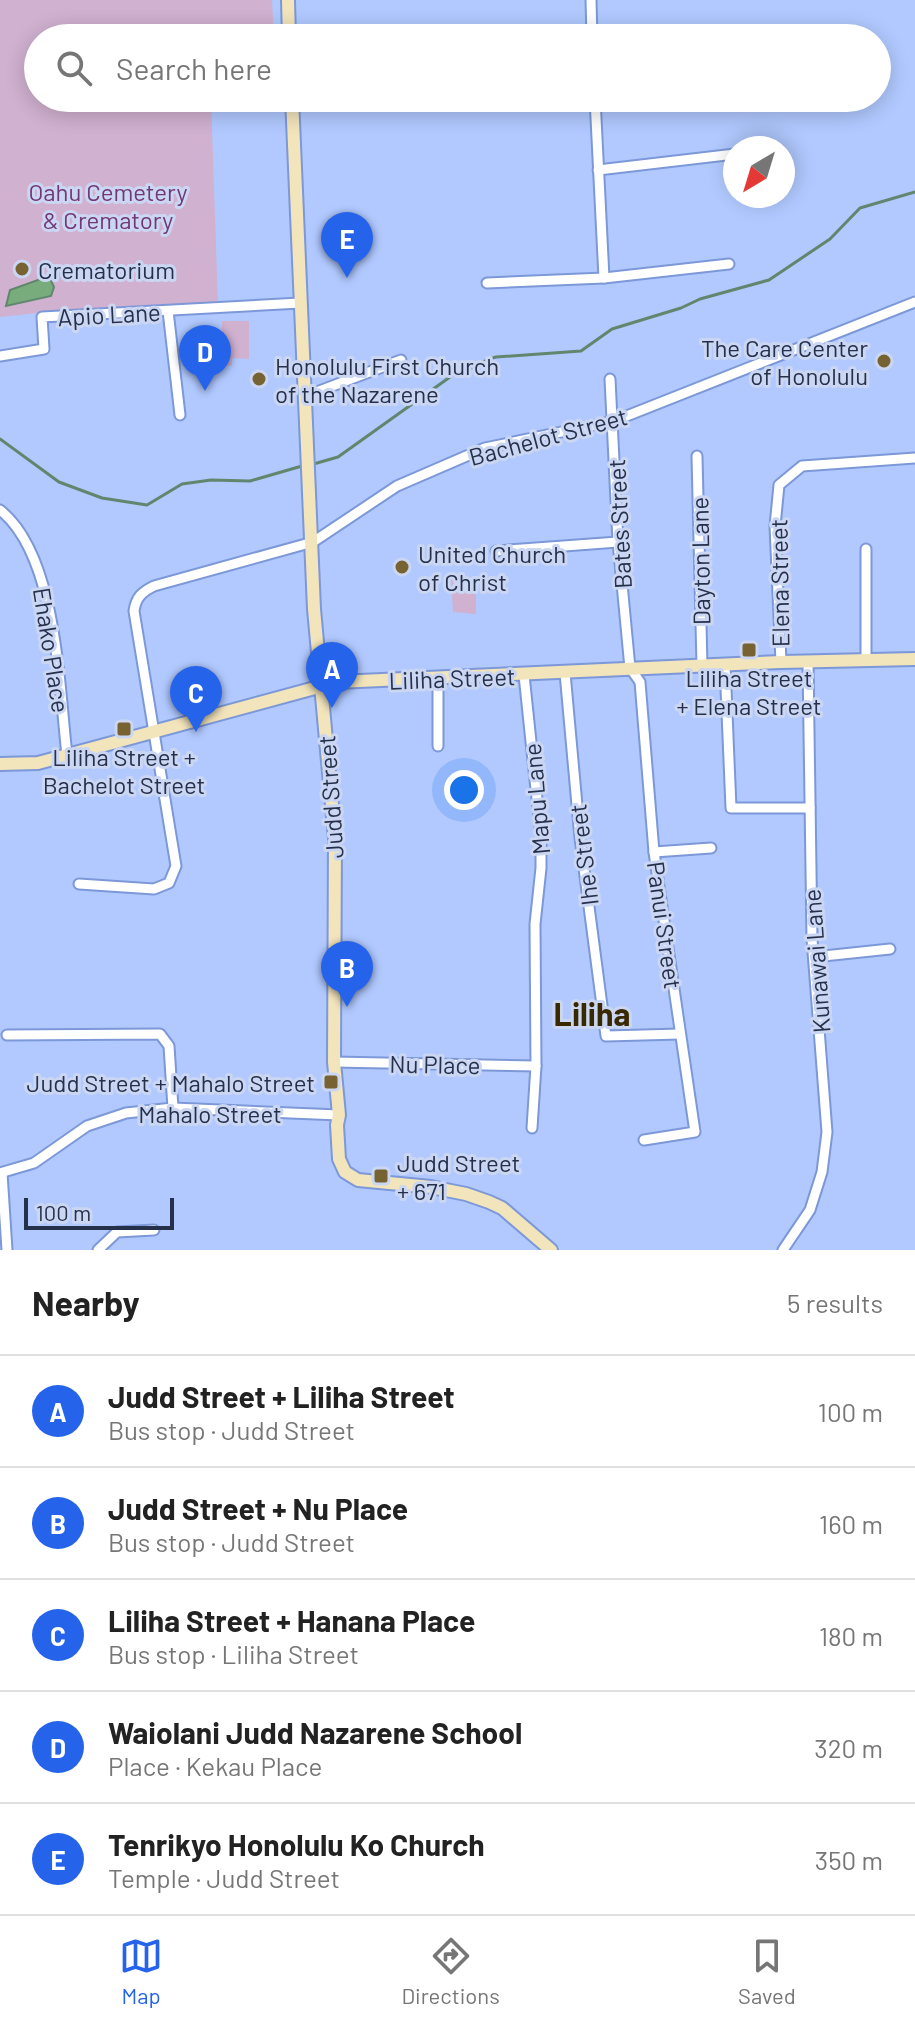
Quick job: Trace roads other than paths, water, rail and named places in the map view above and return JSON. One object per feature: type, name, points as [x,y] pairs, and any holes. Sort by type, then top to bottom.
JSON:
[{"type":"street","points":[[288,0],[289,24]]},
{"type":"street","points":[[591,0],[592,24]]},
{"type":"street","name":"Judd Street","points":[[293,112],[314,609],[335,838],[334,1062],[339,1159],[350,1177],[365,1182],[431,1187],[478,1197],[502,1208],[551,1250]]},
{"type":"street","points":[[596,112],[604,278]]},
{"type":"street","points":[[598,170],[723,155]]},
{"type":"street","points":[[487,283],[604,278],[729,264]]},
{"type":"street","name":"Bachelot Street","points":[[154,732],[134,611],[138,597],[154,586],[313,542],[397,486],[485,448],[614,421],[915,302]]},
{"type":"street","name":"Apio Lane","points":[[0,356],[44,349],[42,317],[300,303]]},
{"type":"street","points":[[168,311],[180,415]]},
{"type":"street","points":[[306,396],[401,360]]},
{"type":"street","name":"Bates Street","points":[[610,379],[618,542],[630,668]]},
{"type":"street","name":"Dayton Lane","points":[[697,456],[702,666]]},
{"type":"street","name":"Elena Street","points":[[781,662],[775,526],[779,485],[802,466],[915,458]]},
{"type":"street","name":"Ehako Place","points":[[0,510],[18,528],[44,583],[67,755]]},
{"type":"street","points":[[496,551],[618,542]]},
{"type":"street","points":[[866,549],[866,661]]},
{"type":"street","name":"Liliha Street","points":[[0,764],[38,763],[337,682],[915,659]]},
{"type":"street","name":"Kunawai Lane","points":[[783,1250],[810,1210],[822,1172],[827,1132],[814,957],[808,662]]},
{"type":"street","points":[[725,665],[731,808],[810,808]]},
{"type":"street","name":"Panui Street","points":[[630,668],[640,684],[654,852],[695,1132],[644,1140]]},
{"type":"street","name":"Ihe Street","points":[[565,673],[580,838],[606,1036],[680,1034]]},
{"type":"street","name":"Mapu Lane","points":[[524,675],[541,837],[535,924],[536,1066],[532,1128]]},
{"type":"street","points":[[438,678],[438,746]]},
{"type":"street","points":[[79,884],[154,889],[169,883],[176,866],[154,732]]},
{"type":"street","points":[[654,852],[711,848]]},
{"type":"street","points":[[814,957],[890,949]]},
{"type":"street","points":[[7,1035],[160,1034],[169,1046],[173,1108]]},
{"type":"street","name":"Nu Place","points":[[334,1062],[536,1066]]},
{"type":"street","name":"Mahalo Street","points":[[1,1173],[34,1163],[87,1126],[126,1113],[173,1108],[339,1115]]},
{"type":"street","points":[[1,1173],[9,1250]]},
{"type":"street","points":[[98,1250],[117,1232],[154,1230]]},
{"type":"waterway","points":[[310,465],[338,457],[457,372],[496,357],[581,351],[612,329],[700,299],[769,280],[830,239],[860,208],[915,192]]},
{"type":"waterway","points":[[0,439],[59,482],[102,498],[147,505],[182,484],[211,480],[250,481],[302,466]]},
{"type":"place","name":"Crematorium","points":[[22,269]]},
{"type":"place","name":"Tenrikyo Honolulu Ko Church","points":[[347,278]]},
{"type":"place","name":"The Care Center of Honolulu","points":[[884,361]]},
{"type":"place","name":"Honolulu First Church of the Nazarene","points":[[259,379]]},
{"type":"place","name":"Waiolani Judd Nazarene School","points":[[205,391]]},
{"type":"place","name":"United Church of Christ","points":[[402,567]]},
{"type":"place","name":"Liliha Street + Elena Street","points":[[749,650]]},
{"type":"place","name":"Judd Street + Liliha Street","points":[[332,708]]},
{"type":"place","name":"Liliha Street + Bachelot Street","points":[[124,729]]},
{"type":"place","name":"Liliha Street + Hanana Place","points":[[196,732]]},
{"type":"place","name":"Judd Street + Nu Place","points":[[347,1007]]},
{"type":"place","name":"Judd Street + Mahalo Street","points":[[331,1082]]},
{"type":"place","name":"Judd Street + 671","points":[[381,1176]]},
{"type":"district","name":"Liliha","points":[[592,1013]]},
{"type":"park label","name":"Oahu Cemetery & Crematory","points":[[108,205]]}]
